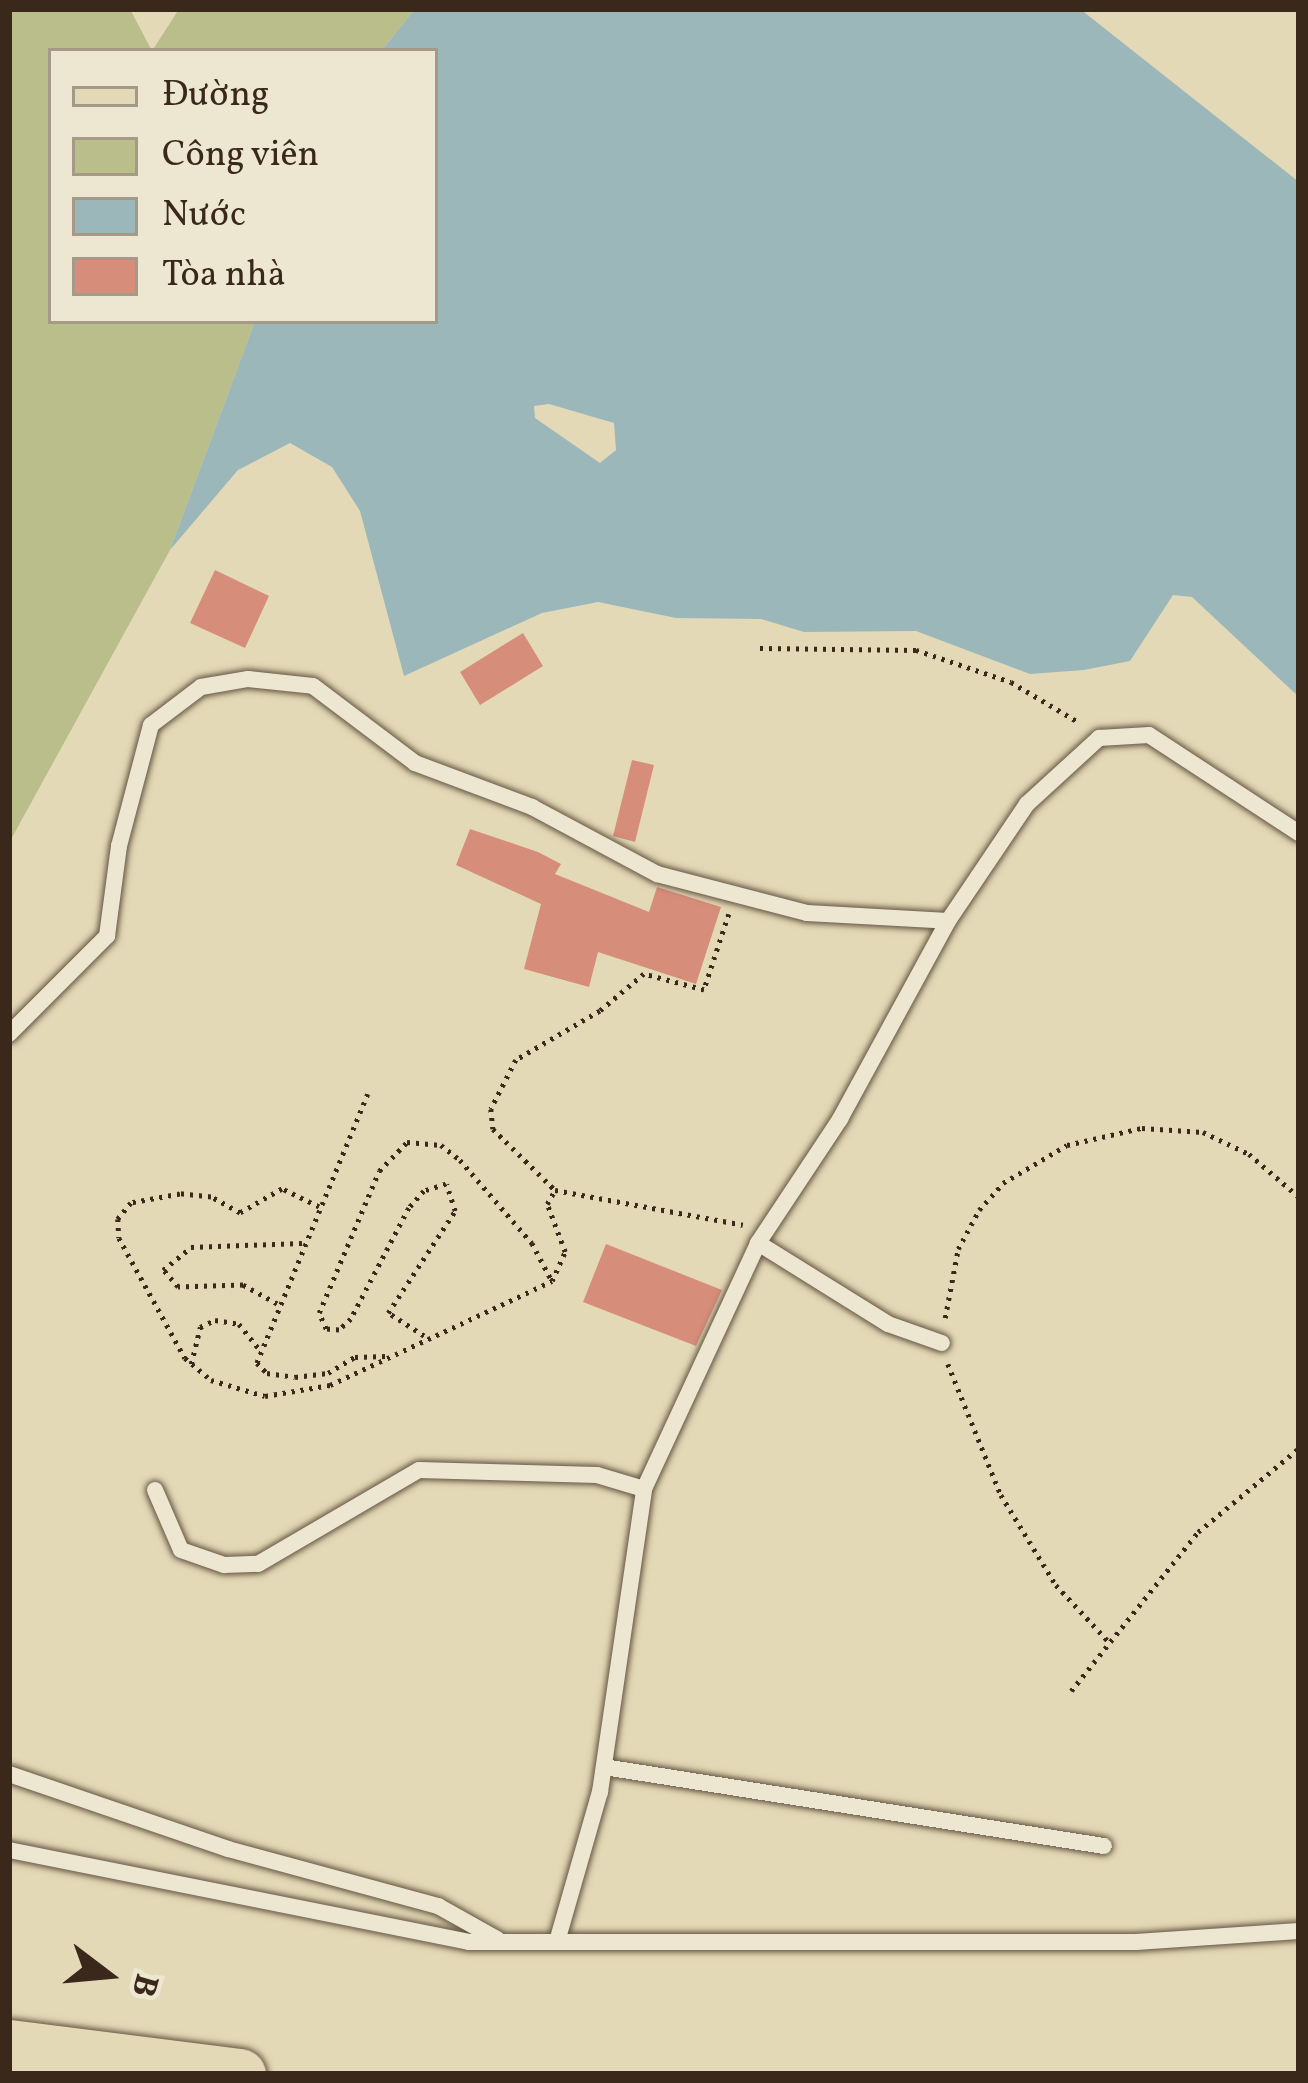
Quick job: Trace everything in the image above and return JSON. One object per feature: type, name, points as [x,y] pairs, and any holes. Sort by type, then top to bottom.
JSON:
[{"type":"main road","points":[[9,2045],[240,2074]]},
{"type":"lane","points":[[9,1034],[106,936],[119,845],[151,725],[175,700],[225,683],[313,686],[415,764],[532,807],[657,874],[806,913],[948,921]]},
{"type":"lane","points":[[558,1938],[604,1766],[644,1489],[758,1243],[840,1119],[948,921],[1027,804],[1099,738],[1149,735],[1299,833]]},
{"type":"lane","points":[[758,1243],[888,1324],[942,1343]]},
{"type":"lane","points":[[155,1490],[181,1550],[224,1565],[258,1564],[419,1470],[597,1475],[644,1489]]},
{"type":"lane","points":[[604,1766],[1104,1846]]},
{"type":"lane","points":[[9,1774],[228,1849],[438,1906],[503,1943]]},
{"type":"lane","points":[[9,1850],[405,1933],[503,1943],[558,1938],[1113,1942],[1299,1931]]},
{"type":"path","points":[[760,648],[875,646],[959,661],[1011,682],[1099,738]]},
{"type":"path","points":[[734,897],[704,990],[644,974],[600,1011],[516,1060],[496,1087],[493,1129],[556,1190],[705,1213],[748,1227],[758,1243]]},
{"type":"path","points":[[368,1094],[302,1243],[257,1363],[267,1373],[295,1377],[328,1372],[355,1357],[392,1356]]},
{"type":"path","points":[[1108,1642],[1056,1585],[1001,1495],[942,1343],[958,1249],[991,1196],[1042,1155],[1130,1130],[1186,1129],[1250,1154],[1299,1197]]},
{"type":"path","points":[[427,1338],[388,1312],[454,1211],[446,1184],[410,1208],[351,1319],[339,1330],[326,1329],[319,1313],[379,1172],[407,1142],[441,1145],[460,1160],[532,1243],[552,1281]]},
{"type":"path","points":[[320,1207],[282,1189],[241,1213],[212,1197],[131,1203],[118,1220],[119,1238],[191,1364],[211,1380],[265,1396],[330,1385],[552,1281],[565,1252],[547,1204],[556,1190]]},
{"type":"path","points":[[277,1304],[243,1285],[178,1287],[163,1270],[191,1247],[302,1243]]},
{"type":"path","points":[[191,1364],[200,1328],[214,1320],[239,1324],[260,1350]]},
{"type":"path","points":[[1071,1691],[1198,1532],[1299,1448]]},
{"type":"green space","points":[[9,9],[130,9],[150,48],[48,48],[48,324],[254,324],[170,550],[9,843]]},
{"type":"green space","points":[[179,9],[415,9],[383,48],[154,48]]},
{"type":"water","points":[[415,9],[1080,9],[1299,182],[1299,697],[1192,597],[1173,595],[1130,661],[1084,670],[1030,674],[916,631],[804,632],[761,619],[676,618],[598,602],[542,613],[404,676],[360,511],[332,467],[290,443],[238,470],[170,550],[254,324],[438,324],[438,48],[383,48]],"holes":[[[549,404],[614,423],[616,450],[600,463],[535,418],[534,406]]]},
{"type":"building","points":[[215,570],[269,596],[245,648],[190,623]]},
{"type":"building","points":[[523,633],[543,666],[480,705],[460,672]]},
{"type":"building","points":[[632,760],[654,765],[635,842],[613,836]]},
{"type":"building","points":[[470,829],[538,852],[561,864],[555,874],[649,912],[657,887],[721,907],[696,984],[598,952],[589,987],[524,969],[541,904],[456,865]]},
{"type":"building","points":[[606,1244],[722,1290],[696,1346],[583,1302]]}]
